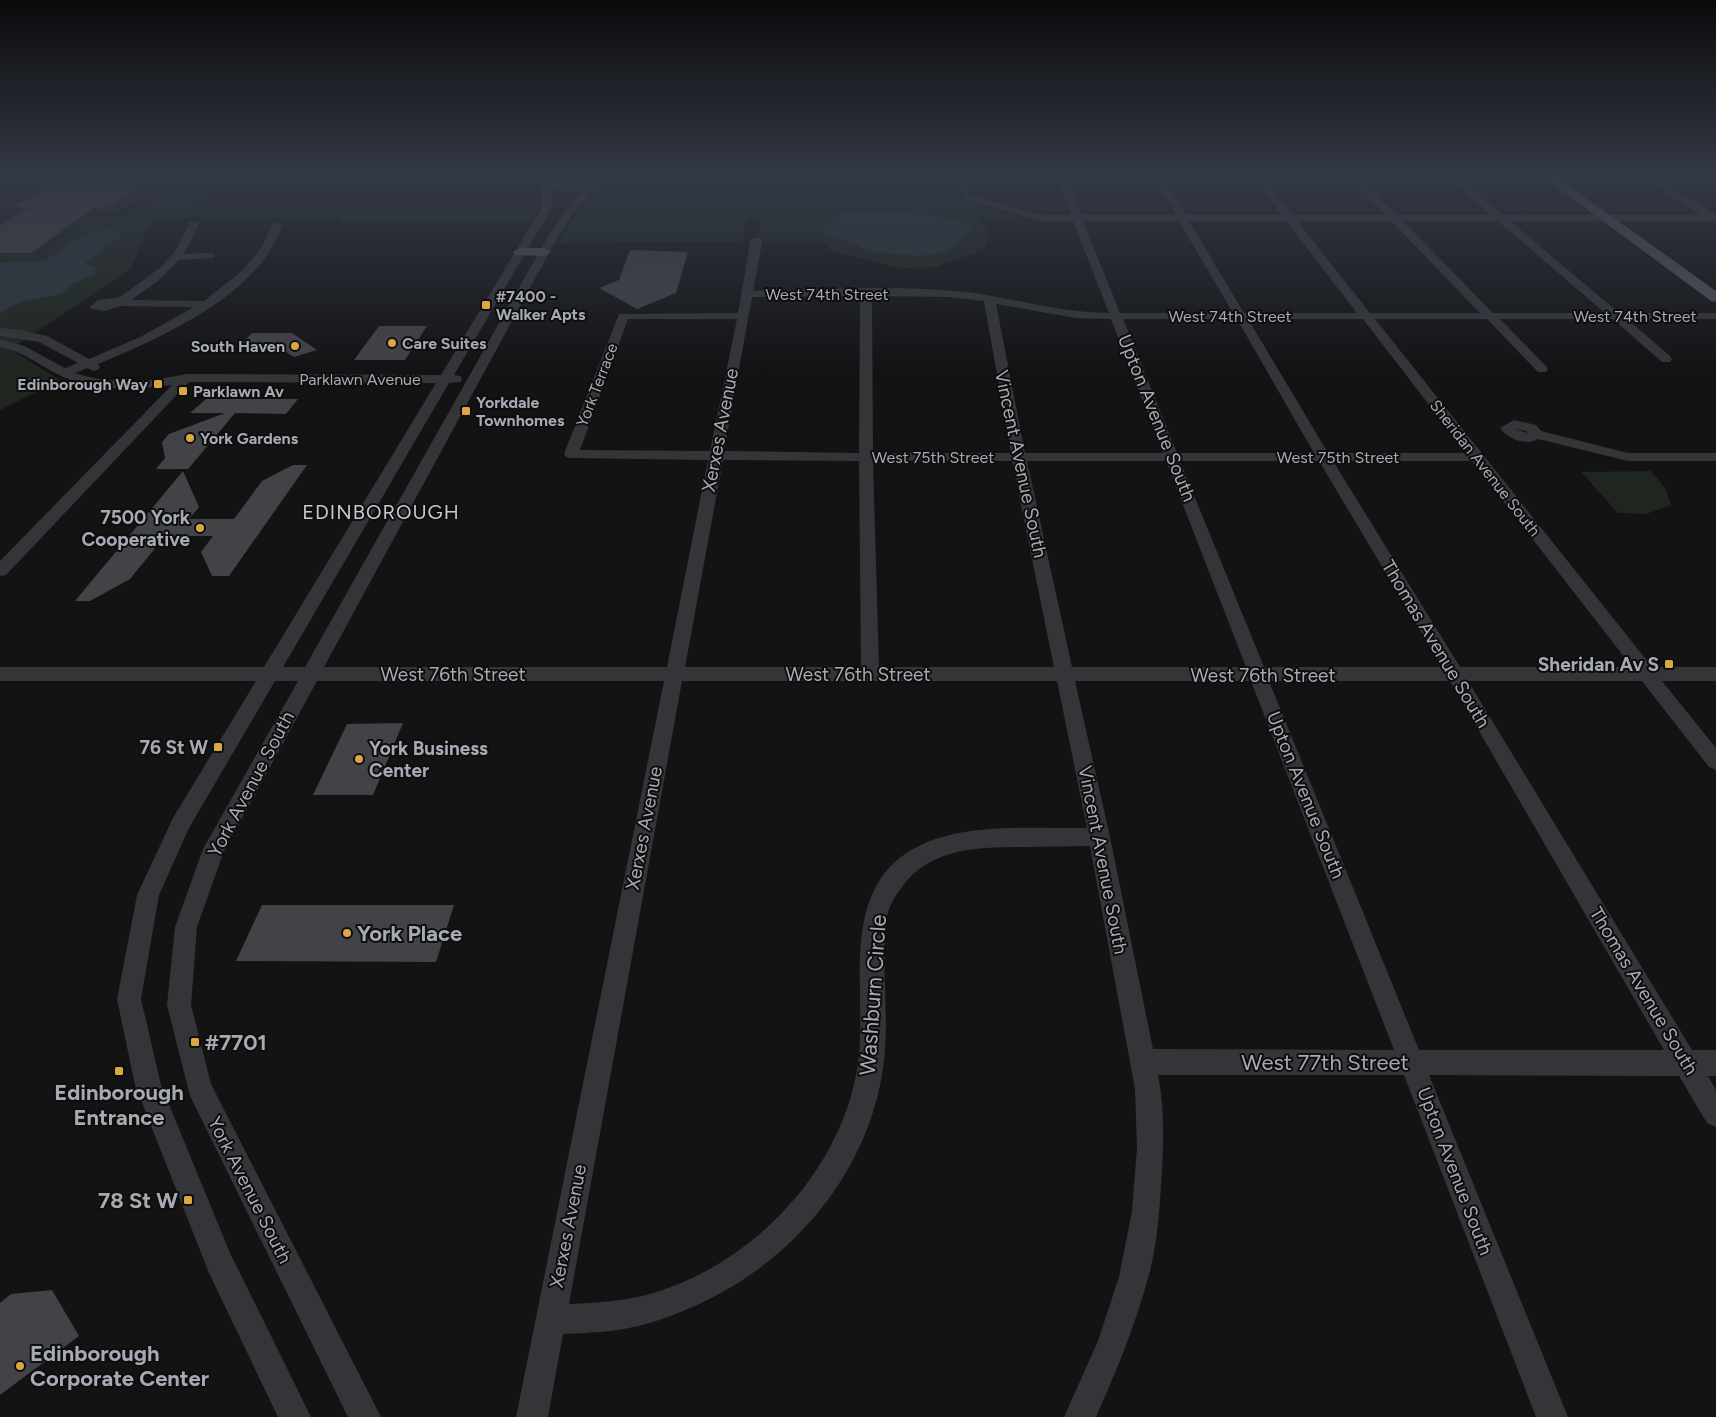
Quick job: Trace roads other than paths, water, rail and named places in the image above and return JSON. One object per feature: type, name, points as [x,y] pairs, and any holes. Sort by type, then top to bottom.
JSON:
[{"type":"main road","points":[[1635,239],[1716,298]]},
{"type":"main road","points":[[520,252],[544,252]]},
{"type":"street","points":[[120,302],[155,278],[179,257],[187,239]]},
{"type":"street","points":[[64,373],[163,331],[205,304],[233,284],[250,268],[264,252],[271,239]]},
{"type":"street","name":"York Avenue South","points":[[294,1417],[219,1263],[148,1085],[129,999],[148,896],[180,824],[528,239]]},
{"type":"street","name":"York Avenue South","points":[[366,1417],[199,1087],[179,1005],[186,927],[214,850],[552,239]]},
{"type":"street","name":"Upton Avenue South","points":[[1085,239],[1552,1417]]},
{"type":"street","name":"Thomas Avenue South","points":[[1196,239],[1716,1114]]},
{"type":"street","name":"Sheridan Avenue South","points":[[1307,239],[1716,762]]},
{"type":"street","points":[[1415,239],[1542,369]]},
{"type":"street","points":[[1526,239],[1666,359]]},
{"type":"street","name":"Xerxes Avenue","points":[[532,1417],[757,241],[755,240]]},
{"type":"street","points":[[179,257],[210,256]]},
{"type":"street","name":"West 74th Street","points":[[746,294],[948,294],[989,299],[1053,312],[1116,316],[1716,316]]},
{"type":"street","points":[[866,294],[866,457],[870,674]]},
{"type":"street","name":"Vincent Avenue South","points":[[989,299],[1018,456],[1099,837],[1148,1088],[1150,1148],[1146,1211],[1134,1277],[1115,1337],[1080,1417]]},
{"type":"street","points":[[120,302],[205,304]]},
{"type":"street","name":"West 74th Street","points":[[623,316],[742,316]]},
{"type":"street","name":"York Terrace","points":[[571,454],[623,316]]},
{"type":"street","name":"Parklawn Avenue","points":[[0,332],[22,334],[43,339],[86,364],[111,371],[175,374],[186,378]]},
{"type":"street","name":"Parklawn Avenue","points":[[0,343],[21,347],[32,352],[64,373],[88,380],[113,384],[168,382],[186,378],[475,379]]},
{"type":"street","points":[[0,571],[186,378]]},
{"type":"street","points":[[1536,434],[1628,457],[1716,457]]},
{"type":"street","name":"West 75th Street","points":[[571,454],[866,457],[1476,457]]},
{"type":"street","name":"West 76th Street","points":[[0,674],[1716,674]]},
{"type":"street","name":"Washburn Circle","points":[[550,1319],[602,1317],[652,1308],[702,1288],[747,1260],[788,1226],[820,1189],[845,1150],[861,1110],[870,1070],[876,913],[887,890],[904,869],[925,853],[949,843],[976,838],[1099,837]]},
{"type":"street","name":"West 77th Street","points":[[1144,1062],[1716,1063]]},
{"type":"place","name":"#7400 - Walker Apts","points":[[486,305]]},
{"type":"place","name":"Care Suites","points":[[392,343]]},
{"type":"place","name":"South Haven","points":[[295,346]]},
{"type":"place","name":"Edinborough Way","points":[[158,384]]},
{"type":"place","name":"Parklawn Av","points":[[183,391]]},
{"type":"place","name":"Yorkdale Townhomes","points":[[466,411]]},
{"type":"place","name":"York Gardens","points":[[190,438]]},
{"type":"place","name":"7500 York Cooperative","points":[[200,528]]},
{"type":"place","name":"Sheridan Av S","points":[[1669,664]]},
{"type":"place","name":"76 St W","points":[[218,747]]},
{"type":"place","name":"York Business Center","points":[[359,759]]},
{"type":"place","name":"York Place","points":[[347,933]]},
{"type":"place","name":"#7701","points":[[195,1042]]},
{"type":"place","name":"Edinborough Entrance","points":[[119,1071]]},
{"type":"place","name":"78 St W","points":[[188,1200]]},
{"type":"place","name":"Edinborough Corporate Center","points":[[20,1366]]},
{"type":"district","name":"EDINBOROUGH","points":[[381,512]]}]
